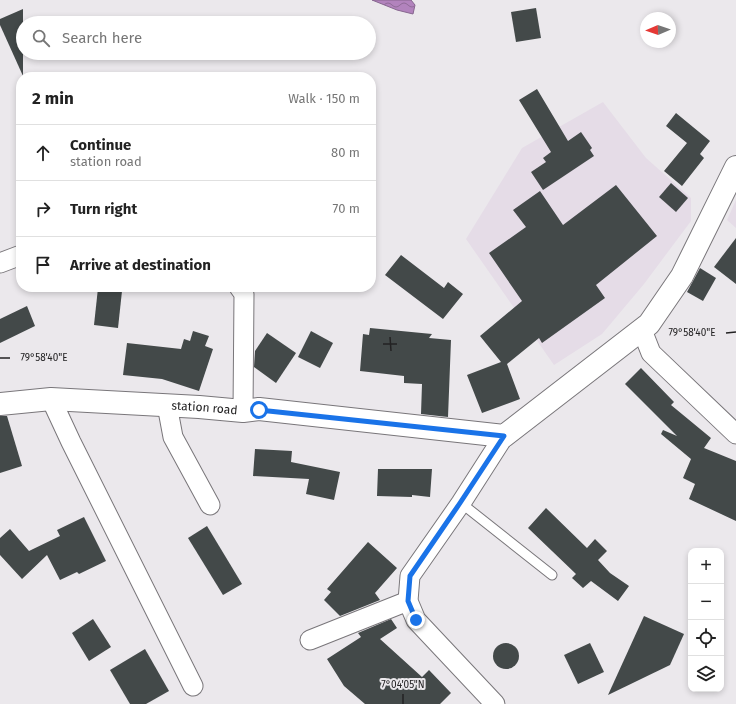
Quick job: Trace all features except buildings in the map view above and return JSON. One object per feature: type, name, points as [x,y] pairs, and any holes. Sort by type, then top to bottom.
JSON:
[{"type":"street","points":[[495,704],[416,620],[408,601],[410,576],[504,436],[649,324],[682,276],[736,167]]},
{"type":"street","points":[[0,263],[16,256]]},
{"type":"street","points":[[243,292],[244,294],[243,411]]},
{"type":"street","points":[[642,330],[651,353],[736,434]]},
{"type":"street","points":[[51,399],[193,686]]},
{"type":"street","name":"station road","points":[[0,404],[51,399],[167,405],[243,411],[259,410],[504,436]]},
{"type":"street","points":[[167,405],[173,436],[210,505]]},
{"type":"street","points":[[310,640],[408,601]]},
{"type":"lane","points":[[460,503],[552,575]]},
{"type":"shaded area","points":[[603,102],[646,158],[691,198],[691,221],[644,284],[602,334],[554,365],[466,239],[522,148]]},
{"type":"shaded area","points":[[736,200],[736,228],[727,220]]},
{"type":"water","points":[[372,0],[411,0],[415,5],[413,14],[397,10]]},
{"type":"route","points":[[259,410],[504,436],[410,576],[408,601],[416,620]]}]
